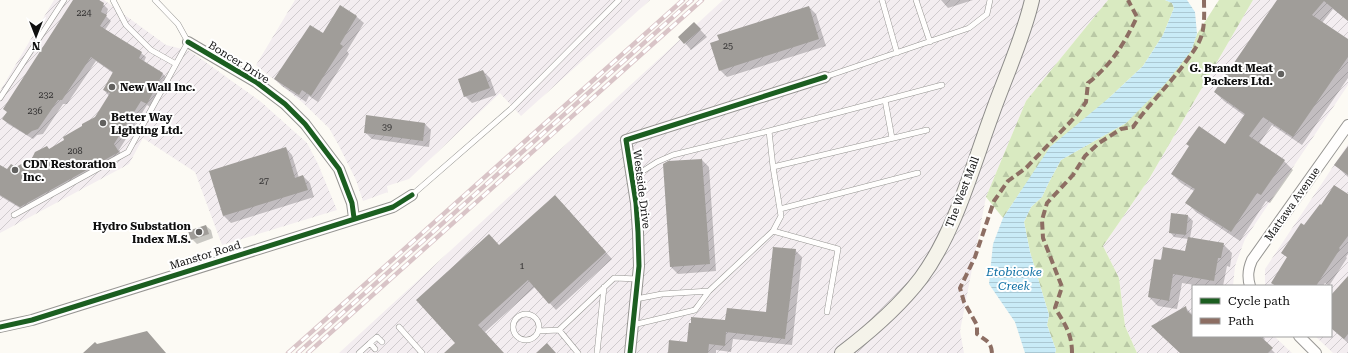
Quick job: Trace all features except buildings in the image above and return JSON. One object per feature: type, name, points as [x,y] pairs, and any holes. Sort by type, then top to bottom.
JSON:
[{"type":"main road","name":"The West Mall","points":[[842,353],[872,330],[897,306],[921,277],[943,241],[963,193],[1020,38],[1032,0]]},
{"type":"street","name":"Boncer Drive","points":[[188,42],[256,82],[285,104],[305,124],[339,169],[352,203],[354,218]]},
{"type":"street","name":"Westside Drive","points":[[630,353],[639,266],[636,203],[626,140],[825,77]]},
{"type":"street","name":"Mattawa Avenue","points":[[1250,285],[1248,270],[1252,260],[1348,125]]},
{"type":"street","name":"Manstor Road","points":[[0,327],[32,320],[354,218],[393,208],[412,195]]},
{"type":"street","points":[[1300,337],[1316,353]]},
{"type":"lane","points":[[0,98],[64,0]]},
{"type":"lane","points":[[113,0],[126,25],[151,50],[176,64]]},
{"type":"lane","points":[[14,215],[128,152],[188,42],[178,24],[155,0]]},
{"type":"lane","points":[[412,195],[512,108],[618,0]]},
{"type":"lane","points":[[882,0],[897,53]]},
{"type":"lane","points":[[916,0],[930,42]]},
{"type":"lane","points":[[825,77],[970,28],[987,14],[990,0]]},
{"type":"lane","points":[[632,178],[657,162],[673,155],[942,85]]},
{"type":"lane","points":[[885,100],[892,138]]},
{"type":"lane","points":[[773,167],[927,130]]},
{"type":"lane","points":[[633,325],[695,310],[709,291],[773,230],[781,216],[769,131]]},
{"type":"lane","points":[[780,209],[918,173]]},
{"type":"lane","points":[[773,230],[838,249],[827,312]]},
{"type":"lane","points":[[538,331],[538,323],[533,316],[526,314],[515,320],[514,328],[517,336],[521,338],[529,339],[538,331],[559,330],[614,278],[638,279]]},
{"type":"lane","points":[[597,353],[604,287]]},
{"type":"lane","points":[[636,299],[662,294],[709,291]]},
{"type":"lane","points":[[399,328],[422,353]]},
{"type":"lane","points":[[559,330],[578,353]]},
{"type":"lane","points":[[363,352],[377,336],[382,342]]},
{"type":"lane","points":[[370,343],[375,349]]},
{"type":"shaded area","points":[[54,0],[104,0],[166,45],[190,51],[260,101],[307,143],[318,164],[337,210],[222,245],[195,172],[143,138],[129,164],[0,233],[0,91]]},
{"type":"shaded area","points":[[295,0],[650,0],[521,116],[500,93],[409,179],[387,186],[388,192],[363,201],[356,180],[329,128],[302,102],[256,65]]},
{"type":"shaded area","points":[[723,0],[1108,0],[1026,101],[986,197],[960,331],[964,353],[339,353]]},
{"type":"shaded area","points":[[1253,0],[1348,0],[1348,85],[1245,239],[1235,266],[1233,285],[1192,285],[1192,337],[1275,337],[1292,353],[1137,353],[1125,326],[1119,278],[1103,246],[1149,179]]},
{"type":"shaded area","points":[[1348,144],[1348,353],[1333,353],[1316,337],[1332,337],[1332,285],[1265,285],[1265,269]]},
{"type":"green space","points":[[1108,0],[1165,0],[1172,3],[1174,8],[1163,35],[1143,66],[1110,97],[1021,191],[1003,218],[986,197],[1026,101]]},
{"type":"green space","points":[[1219,0],[1253,0],[1149,179],[1103,246],[1119,278],[1125,326],[1137,353],[1055,353],[1056,350],[1047,325],[1049,315],[1030,252],[1024,222],[1031,207],[1042,197],[1061,160],[1126,123],[1191,51],[1197,34]]},
{"type":"water","name":"Etobicoke Creek","points":[[1165,0],[1187,0],[1195,12],[1197,34],[1191,51],[1165,84],[1126,123],[1061,160],[1042,197],[1031,207],[1024,222],[1030,252],[1049,315],[1047,325],[1056,350],[1055,353],[1025,353],[1015,322],[989,284],[993,244],[1003,218],[1050,147],[1110,97],[1143,66],[1163,35],[1174,8],[1172,3]]},
{"type":"railway","points":[[288,353],[683,0]]},
{"type":"railway","points":[[298,353],[692,0]]},
{"type":"railway","points":[[308,353],[702,0]]},
{"type":"marked path","points":[[992,353],[989,344],[977,334],[977,325],[964,302],[960,288],[975,257],[994,201],[1008,181],[1026,168],[1076,116],[1086,102],[1088,83],[1111,61],[1127,36],[1137,17],[1128,0]]},
{"type":"marked path","points":[[1072,353],[1071,340],[1065,324],[1055,308],[1062,287],[1043,238],[1042,220],[1047,203],[1073,175],[1085,156],[1099,143],[1121,129],[1133,127],[1179,71],[1201,38],[1204,21],[1204,0]]},
{"type":"cycle path","points":[[188,42],[256,82],[285,104],[305,124],[339,169],[352,203],[354,218]]},
{"type":"cycle path","points":[[630,353],[639,266],[636,203],[626,140],[825,77]]},
{"type":"cycle path","points":[[0,327],[32,320],[393,207],[412,195]]},
{"type":"place","name":"G. Brandt Meat Packers Ltd.","points":[[1281,74]]},
{"type":"place","name":"New Wall Inc.","points":[[112,87]]},
{"type":"place","name":"Better Way Lighting Ltd.","points":[[103,123]]},
{"type":"place","name":"CDN Restoration Inc.","points":[[15,170]]},
{"type":"place","name":"Hydro Substation Index M.S.","points":[[199,232]]}]
